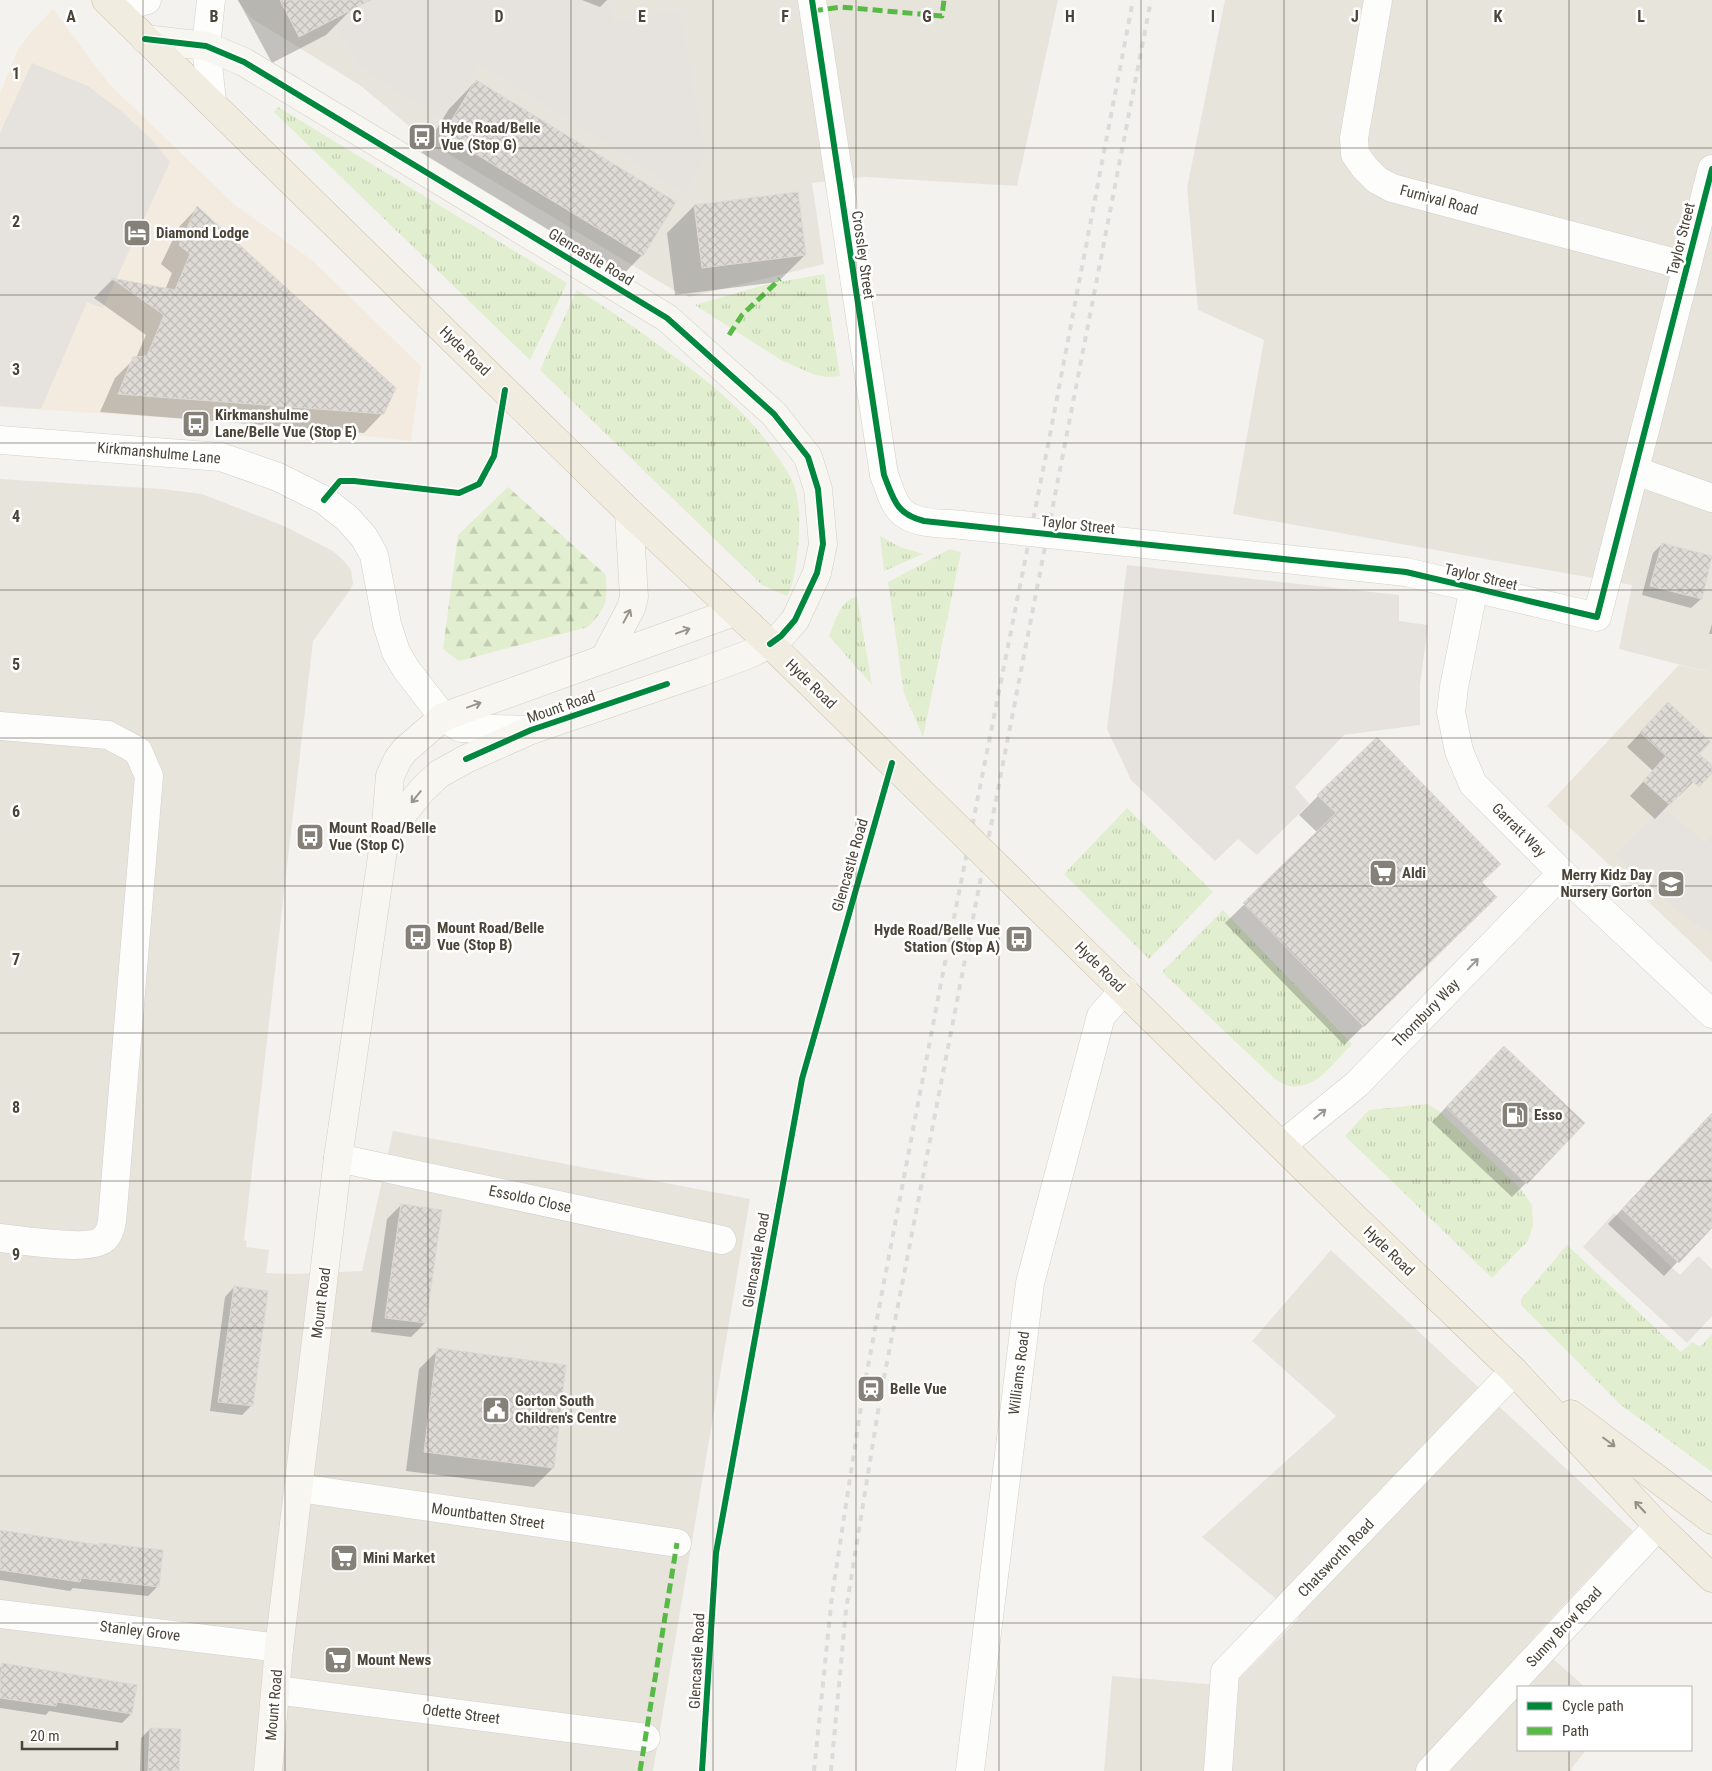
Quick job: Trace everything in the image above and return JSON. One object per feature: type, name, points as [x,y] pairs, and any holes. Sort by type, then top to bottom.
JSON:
[{"type":"highway","name":"Hyde Road","points":[[111,5],[629,512],[770,644],[914,784],[1426,1288],[1514,1371],[1658,1526],[1712,1578]]},
{"type":"highway","name":"Hyde Road","points":[[1514,1371],[1712,1520]]},
{"type":"main road","name":"Glencastle Road","points":[[146,39],[206,46],[252,67],[667,318],[774,414],[808,457],[818,489],[823,544],[817,573],[795,620],[781,636],[770,644]]},
{"type":"main road","points":[[604,659],[631,608],[634,597],[629,512]]},
{"type":"main road","name":"Mount Road","points":[[268,1771],[279,1648],[338,1158],[384,836],[390,776],[398,759],[405,750],[443,717],[734,612]]},
{"type":"main road","name":"Mount Road","points":[[384,836],[422,790],[439,774],[466,759],[531,730],[701,672],[770,644]]},
{"type":"street","points":[[111,5],[147,0]]},
{"type":"street","points":[[211,0],[206,46],[212,102]]},
{"type":"street","name":"Crossley Street","points":[[812,0],[884,475],[895,502],[901,511]]},
{"type":"street","name":"Furnival Road","points":[[1378,0],[1354,138],[1356,154],[1365,168],[1377,180],[1392,188],[1687,266]]},
{"type":"street","name":"Taylor Street","points":[[901,511],[911,518],[924,521],[1406,572],[1597,618],[1712,169]]},
{"type":"street","name":"Kirkmanshulme Lane","points":[[0,440],[221,457],[278,477],[324,500],[348,518],[364,537],[374,555],[387,624],[396,652],[406,669],[443,717],[461,728],[531,730]]},
{"type":"street","points":[[1636,471],[1712,498]]},
{"type":"street","name":"Garratt Way","points":[[1474,587],[1454,686],[1451,712],[1459,751],[1473,784],[1562,873],[1712,1014]]},
{"type":"street","points":[[0,726],[108,735],[138,751],[149,776],[112,1221],[109,1232],[104,1239],[91,1245],[0,1238]]},
{"type":"street","name":"Thornbury Way","points":[[1282,1146],[1357,1084],[1562,873]]},
{"type":"street","name":"Williams Road","points":[[970,1771],[1030,1283],[1101,1016],[1124,990]]},
{"type":"street","name":"Essoldo Close","points":[[338,1158],[722,1240]]},
{"type":"street","name":"Chatsworth Road","points":[[1218,1771],[1225,1672],[1514,1371]]},
{"type":"street","name":"Mountbatten Street","points":[[299,1488],[677,1543]]},
{"type":"street","name":"Sunny Brow Road","points":[[1430,1771],[1658,1526]]},
{"type":"street","name":"Stanley Grove","points":[[0,1614],[279,1648]]},
{"type":"street","name":"Odette Street","points":[[276,1690],[646,1738]]},
{"type":"shaded area","points":[[237,0],[1058,0],[1017,186],[864,177],[812,183],[824,264],[689,297],[683,293],[680,294],[427,141],[361,86],[251,18]]},
{"type":"shaded area","points":[[360,0],[601,0],[610,4],[613,22],[680,11],[706,158],[684,193],[479,63],[443,120],[359,66],[335,23],[364,8]]},
{"type":"shaded area","points":[[1225,0],[1712,0],[1712,673],[1619,649],[1632,585],[1233,514],[1264,340],[1198,310],[1187,188]]},
{"type":"shaded area","name":"Diamond Lodge","points":[[53,9],[109,84],[235,205],[312,260],[421,366],[411,441],[249,423],[0,407],[0,93],[18,49],[30,33]]},
{"type":"shaded area","points":[[32,63],[88,86],[121,111],[151,139],[170,162],[103,308],[87,302],[41,409],[0,406],[0,133]]},
{"type":"shaded area","points":[[0,479],[162,489],[202,494],[284,526],[333,551],[351,570],[353,584],[350,590],[313,641],[244,1240],[247,1241],[246,1247],[269,1250],[266,1273],[295,1274],[362,1271],[393,1131],[750,1199],[653,1771],[0,1771]]},
{"type":"shaded area","points":[[1127,565],[1399,595],[1399,621],[1428,625],[1420,685],[1420,725],[1344,735],[1295,787],[1309,804],[1257,855],[1238,839],[1215,861],[1131,780],[1107,729]]},
{"type":"shaded area","name":"Merry Kidz Day Nursery Gorton","points":[[1679,665],[1712,673],[1712,962],[1547,806]]},
{"type":"shaded area","points":[[1662,806],[1705,843],[1712,835],[1712,934],[1678,911],[1616,855]]},
{"type":"shaded area","points":[[1614,1213],[1680,1275],[1698,1256],[1712,1269],[1712,1316],[1687,1343],[1583,1247]]},
{"type":"shaded area","points":[[1331,1250],[1633,1531],[1534,1637],[1551,1657],[1584,1686],[1517,1686],[1517,1751],[1585,1751],[1571,1769],[1573,1771],[1104,1771],[1112,1676],[1232,1686],[1299,1618],[1202,1537],[1336,1416],[1252,1341]]},
{"type":"green space","points":[[278,107],[567,283],[530,360],[274,112]]},
{"type":"green space","points":[[824,274],[840,376],[815,375],[781,360],[695,305],[768,284]]},
{"type":"green space","points":[[577,290],[643,333],[727,398],[754,426],[785,468],[797,495],[799,521],[796,566],[787,596],[762,585],[540,370]]},
{"type":"green space","points":[[508,487],[606,575],[605,604],[588,627],[459,661],[443,649],[458,535]]},
{"type":"green space","points":[[880,536],[900,547],[923,554],[884,571]]},
{"type":"green space","points":[[950,549],[961,552],[923,737],[904,693],[888,582]]},
{"type":"green space","points":[[857,597],[872,685],[829,636],[842,607],[846,602]]},
{"type":"green space","points":[[1127,808],[1213,892],[1149,959],[1064,874]]},
{"type":"green space","points":[[1223,910],[1352,1044],[1332,1066],[1308,1084],[1289,1086],[1275,1079],[1162,972]]},
{"type":"green space","points":[[1427,1104],[1439,1111],[1520,1188],[1532,1205],[1533,1225],[1528,1241],[1492,1278],[1345,1136],[1369,1110]]},
{"type":"green space","points":[[1567,1245],[1681,1352],[1692,1342],[1700,1347],[1712,1334],[1712,1472],[1621,1405],[1521,1305],[1521,1299]]},
{"type":"building","points":[[280,0],[371,0],[299,37]]},
{"type":"building","points":[[476,80],[676,202],[643,256],[443,134]]},
{"type":"building","points":[[798,192],[806,255],[702,268],[694,205]]},
{"type":"building","points":[[197,206],[396,388],[384,414],[118,394],[133,357],[147,356],[164,315],[111,278],[175,290],[190,254],[179,245]]},
{"type":"building","points":[[1662,543],[1712,556],[1702,599],[1650,586]]},
{"type":"building","points":[[1668,702],[1711,742],[1699,754],[1712,765],[1712,774],[1699,787],[1692,781],[1670,805],[1643,781],[1666,756],[1640,732]]},
{"type":"building","name":"Aldi","points":[[1377,737],[1501,864],[1482,882],[1497,897],[1364,1027],[1243,903],[1336,813],[1317,795]]},
{"type":"building","name":"Esso","points":[[1504,1046],[1585,1123],[1527,1184],[1446,1107]]},
{"type":"building","points":[[1712,1113],[1712,1228],[1679,1263],[1622,1209]]},
{"type":"building","points":[[401,1204],[442,1210],[426,1323],[385,1318]]},
{"type":"building","points":[[234,1286],[268,1291],[253,1406],[218,1402]]},
{"type":"building","name":"Gorton South Children's Centre","points":[[437,1348],[566,1365],[554,1468],[424,1452]]},
{"type":"building","points":[[0,1530],[99,1545],[99,1543],[163,1550],[159,1587],[81,1578],[80,1582],[0,1570]]},
{"type":"building","points":[[2,1663],[137,1685],[132,1714],[57,1702],[56,1706],[0,1698]]},
{"type":"building","points":[[150,1728],[181,1729],[179,1771],[148,1771]]},
{"type":"railway","points":[[814,1771],[832,1596],[864,1387],[1133,0]]},
{"type":"railway","points":[[831,1771],[846,1610],[881,1393],[1151,0]]},
{"type":"marked path","points":[[813,11],[841,7],[942,16],[944,0]]},
{"type":"marked path","points":[[729,335],[742,315],[780,279]]},
{"type":"marked path","points":[[640,1771],[677,1543]]},
{"type":"cycle path","points":[[812,0],[884,475],[897,505],[907,514],[924,521],[1406,572],[1597,617],[1712,169]]},
{"type":"cycle path","points":[[145,39],[206,46],[244,62],[667,318],[774,414],[808,457],[818,489],[823,544],[817,573],[795,620],[781,636],[770,644]]},
{"type":"cycle path","points":[[324,500],[340,481],[459,493],[479,484],[494,456],[505,390]]},
{"type":"cycle path","points":[[466,759],[531,730],[667,684]]},
{"type":"cycle path","points":[[702,1771],[716,1553],[802,1079],[892,763]]},
{"type":"place","name":"Hyde Road/Belle Vue (Stop G)","points":[[422,137]]},
{"type":"place","name":"Diamond Lodge","points":[[137,233]]},
{"type":"place","name":"Kirkmanshulme Lane/Belle Vue (Stop E)","points":[[196,424]]},
{"type":"place","name":"Mount Road/Belle Vue (Stop C)","points":[[310,837]]},
{"type":"place","name":"Aldi","points":[[1383,873]]},
{"type":"place","name":"Merry Kidz Day Nursery Gorton","points":[[1671,884]]},
{"type":"place","name":"Mount Road/Belle Vue (Stop B)","points":[[418,937]]},
{"type":"place","name":"Hyde Road/Belle Vue Station (Stop A)","points":[[1019,939]]},
{"type":"place","name":"Esso","points":[[1515,1115]]},
{"type":"place","name":"Belle Vue","points":[[871,1389]]},
{"type":"place","name":"Gorton South Children's Centre","points":[[496,1410]]},
{"type":"place","name":"Mini Market","points":[[344,1558]]},
{"type":"place","name":"Mount News","points":[[338,1660]]}]
